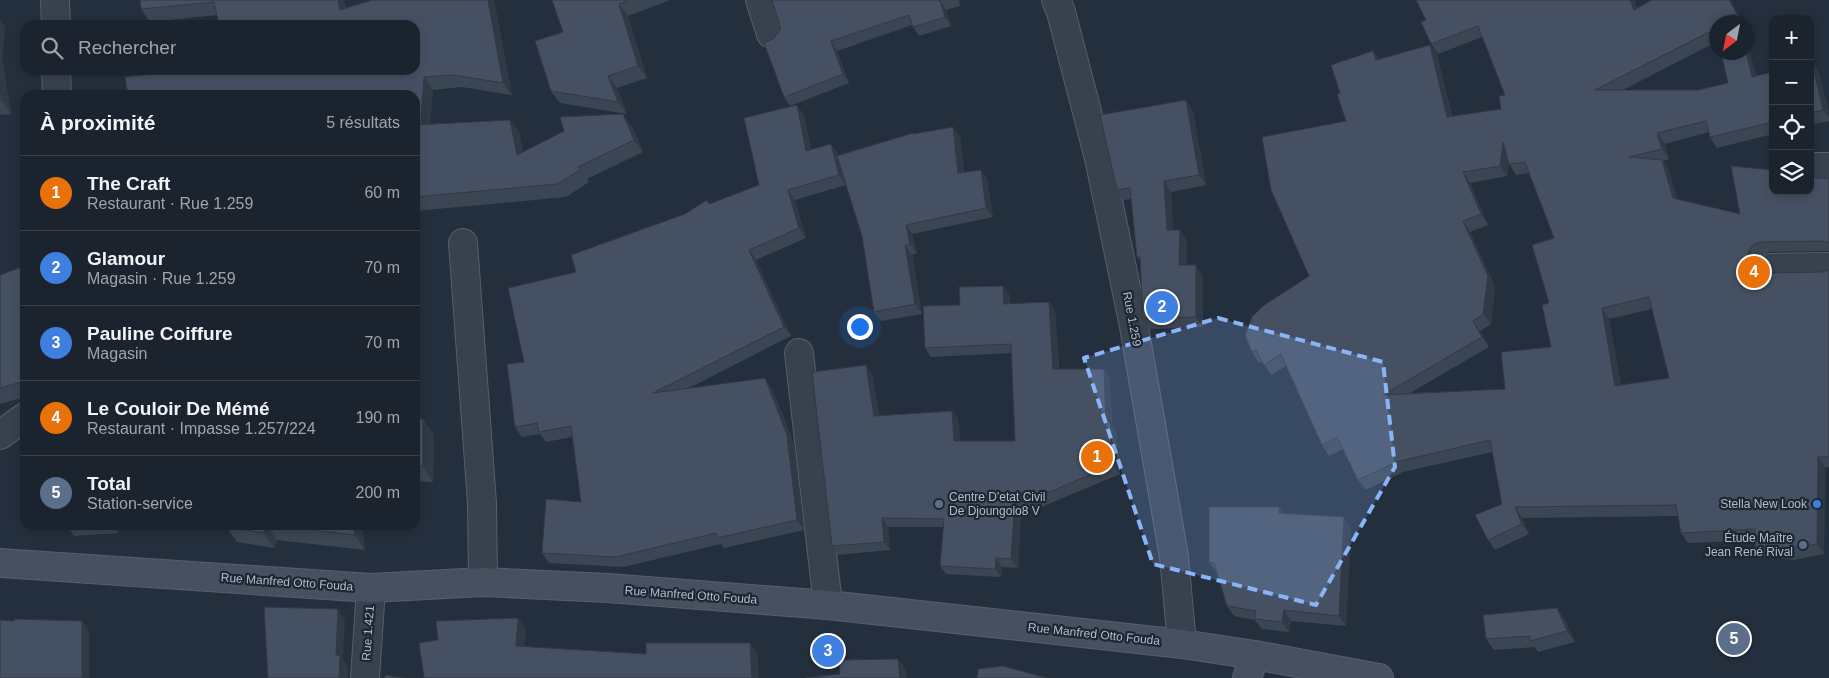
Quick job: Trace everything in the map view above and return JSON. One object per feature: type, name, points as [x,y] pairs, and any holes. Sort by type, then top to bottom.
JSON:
[{"type":"street","points":[[55,0],[56,20]]},
{"type":"street","points":[[760,0],[772,34]]},
{"type":"street","name":"Rue 1.259","points":[[1056,0],[1099,158],[1133,321],[1174,557],[1182,644]]},
{"type":"street","points":[[56,75],[57,90]]},
{"type":"street","points":[[1814,167],[1829,168]]},
{"type":"street","points":[[463,243],[482,503],[483,582]]},
{"type":"street","points":[[1770,268],[1829,266]]},
{"type":"street","points":[[799,353],[828,605]]},
{"type":"street","points":[[0,435],[20,421]]},
{"type":"street","name":"Rue Manfred Otto Fouda","points":[[0,563],[371,588],[483,582],[608,588],[828,605],[1182,644],[1251,666],[1379,678]]},
{"type":"street","name":"Rue 1.421","points":[[365,678],[371,588]]},
{"type":"highlighted area","points":[[1218,318],[1383,362],[1395,467],[1316,605],[1153,564],[1084,358]]},
{"type":"building","points":[[140,0],[338,0],[340,10],[372,0],[488,0],[503,83],[454,75],[424,77],[420,120],[420,90],[127,90],[125,77],[143,75],[420,75],[420,20],[218,20],[214,2],[141,9]]},
{"type":"building","points":[[552,0],[628,0],[619,4],[638,66],[608,76],[618,102],[551,91],[535,41],[563,32]]},
{"type":"building","points":[[772,0],[940,0],[945,17],[913,27],[909,15],[831,41],[843,74],[784,97],[764,43],[773,39],[781,29]]},
{"type":"building","points":[[1416,0],[1630,0],[1634,10],[1652,0],[1729,0],[1737,14],[1709,15],[1709,32],[1595,90],[1698,90],[1728,83],[1723,60],[1748,60],[1752,77],[1769,73],[1769,123],[1710,137],[1706,121],[1657,133],[1662,149],[1629,157],[1662,160],[1673,198],[1740,214],[1731,166],[1769,170],[1769,195],[1814,195],[1814,177],[1829,179],[1829,243],[1821,241],[1762,242],[1754,244],[1749,250],[1747,258],[1750,266],[1755,271],[1762,273],[1822,272],[1829,270],[1829,457],[1818,457],[1817,544],[1787,549],[1755,546],[1755,529],[1681,533],[1676,505],[1515,507],[1522,524],[1488,540],[1475,515],[1502,504],[1490,440],[1396,462],[1358,480],[1337,437],[1322,445],[1281,354],[1264,365],[1256,350],[1252,352],[1245,335],[1252,317],[1263,306],[1309,276],[1271,190],[1262,137],[1346,121],[1337,94],[1340,93],[1331,65],[1373,51],[1376,60],[1430,45],[1447,117],[1501,109],[1499,96],[1505,95],[1478,26],[1431,44],[1421,22],[1426,20]],"holes":[[[1503,142],[1509,164],[1525,162],[1554,238],[1532,245],[1549,303],[1542,305],[1551,347],[1501,352],[1505,389],[1383,395],[1482,337],[1473,321],[1483,314],[1488,276],[1463,221],[1481,214],[1463,172],[1500,166]],[[1649,297],[1669,378],[1615,386],[1602,308]]]},
{"type":"building","points":[[1814,71],[1823,110],[1814,112]]},
{"type":"building","points":[[1186,100],[1199,175],[1164,181],[1167,230],[1180,230],[1179,265],[1196,265],[1196,317],[1143,318],[1140,257],[1137,257],[1130,188],[1117,190],[1100,115]]},
{"type":"building","points":[[797,105],[806,151],[831,144],[839,175],[788,190],[799,228],[749,250],[784,327],[653,393],[765,378],[787,435],[797,520],[717,538],[716,533],[616,557],[542,553],[546,499],[581,502],[571,426],[539,432],[537,423],[515,427],[507,364],[524,362],[508,288],[576,272],[571,255],[685,214],[707,200],[709,204],[759,185],[744,118]]},
{"type":"building","points":[[623,114],[634,140],[578,167],[580,170],[557,184],[420,197],[420,125],[510,120],[517,155],[564,131],[560,117]]},
{"type":"building","points":[[953,127],[958,173],[981,170],[986,208],[906,225],[910,244],[905,245],[915,304],[874,312],[862,236],[837,156],[913,133]]},
{"type":"building","points":[[20,268],[20,382],[0,388],[0,275]]},
{"type":"building","points":[[1003,286],[1004,304],[1049,302],[1053,369],[1104,369],[1106,422],[1110,422],[1113,465],[1028,501],[1015,502],[1011,559],[996,558],[995,569],[940,566],[944,519],[882,518],[884,542],[832,546],[812,372],[866,365],[874,416],[952,411],[954,441],[1015,441],[1011,344],[925,348],[923,306],[960,305],[959,287]]},
{"type":"building","points":[[420,419],[423,419],[423,466],[420,466]]},
{"type":"building","points":[[1209,507],[1279,507],[1279,513],[1344,517],[1339,616],[1284,610],[1282,622],[1255,619],[1256,611],[1227,606],[1214,563],[1209,562]]},
{"type":"building","points":[[245,530],[265,530],[264,533]]},
{"type":"building","points":[[313,530],[354,530],[355,535]]},
{"type":"building","points":[[264,607],[338,609],[336,655],[340,655],[339,678],[268,678]]},
{"type":"building","points":[[1557,608],[1567,631],[1530,641],[1530,636],[1486,639],[1483,615]]},
{"type":"building","points":[[518,618],[516,646],[646,654],[646,643],[750,643],[752,678],[424,678],[419,643],[438,640],[436,621]]},
{"type":"building","points":[[14,619],[82,621],[82,678],[0,678],[0,620],[14,621]]},
{"type":"building","points":[[898,659],[900,678],[806,678],[840,674],[839,660]]},
{"type":"building","points":[[1003,666],[1047,678],[977,678],[978,669]]},
{"type":"building","points":[[385,675],[405,678],[385,678]]},
{"type":"place","name":"Le Couloir De Mémé","points":[[1754,272]]},
{"type":"place","name":"Glamour","points":[[1162,307]]},
{"type":"place","name":"The Craft","points":[[1097,457]]},
{"type":"place","name":"Centre D'etat Civil De Djoungolo8 V","points":[[939,504]]},
{"type":"place","name":"Stella New Look","points":[[1817,504]]},
{"type":"place","name":"Étude Maître Jean René Rival","points":[[1803,545]]},
{"type":"place","name":"Total","points":[[1734,639]]},
{"type":"place","name":"Pauline Coiffure","points":[[828,651]]}]
